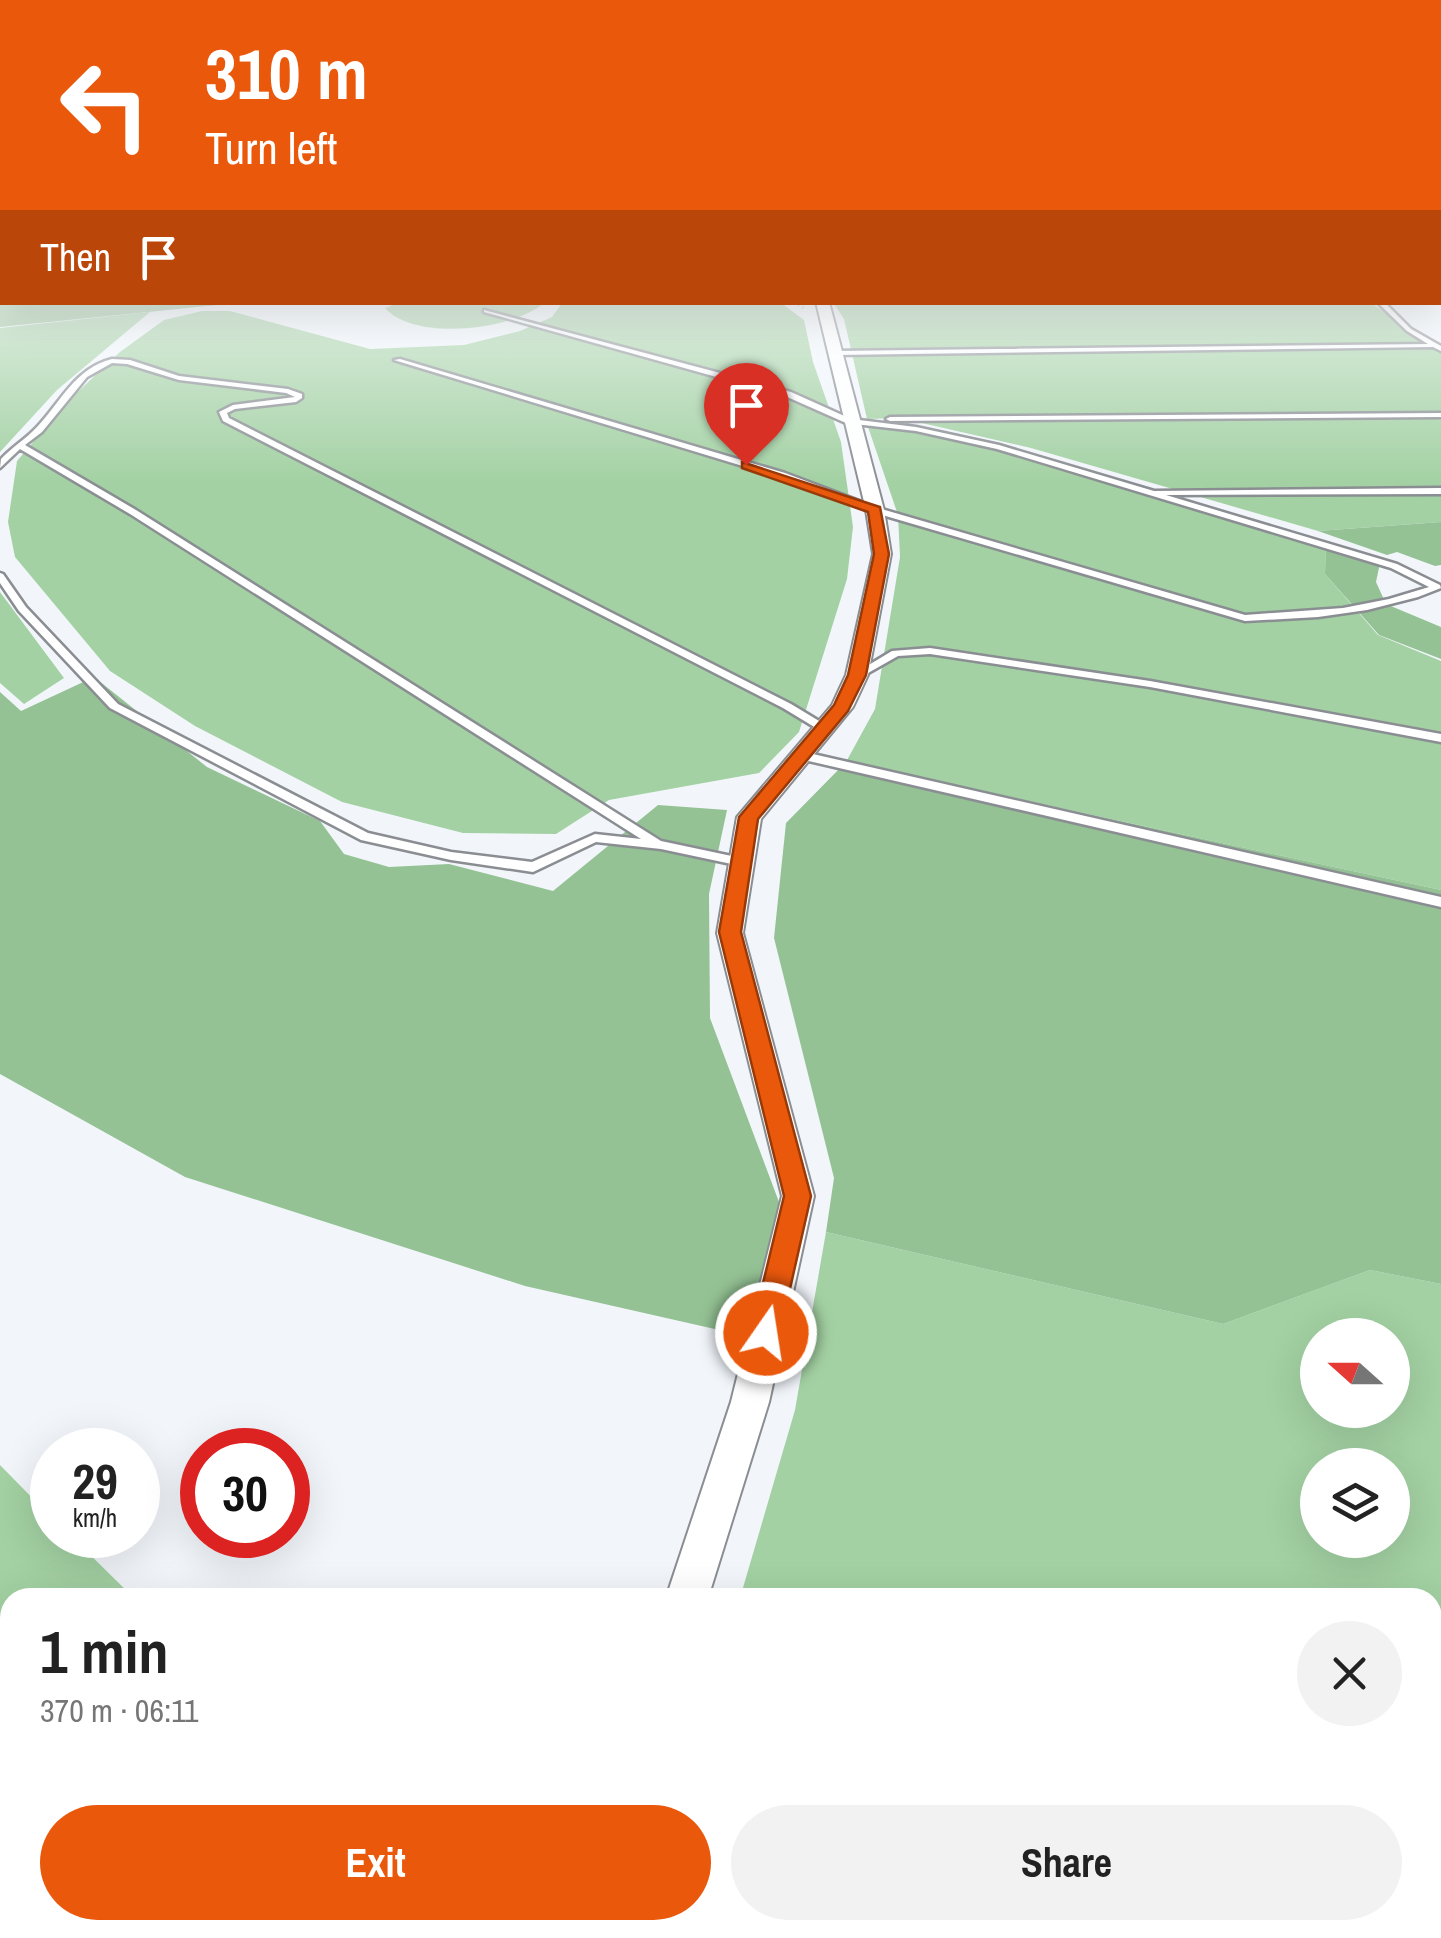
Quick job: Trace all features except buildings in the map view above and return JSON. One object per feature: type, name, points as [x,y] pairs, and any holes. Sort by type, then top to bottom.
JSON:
[{"type":"street","points":[[690,1588],[750,1402],[798,1196],[730,932],[748,817],[842,707],[857,675],[882,554],[875,510],[849,421],[823,305]]},
{"type":"lane","points":[[1383,305],[1431,346]]},
{"type":"lane","points":[[398,360],[782,475],[875,510],[1246,618],[1302,617],[1417,596],[1437,587],[1394,566],[1000,447],[916,429],[849,421],[788,394],[486,311]]},
{"type":"lane","points":[[834,353],[1431,346],[1441,349]]},
{"type":"lane","points":[[0,466],[6,455],[21,446],[90,373],[116,360],[162,374],[288,391],[299,396],[296,400],[233,407],[223,412],[226,419],[787,706],[824,730]]},
{"type":"lane","points":[[849,421],[1441,414]]},
{"type":"lane","points":[[21,446],[133,512],[661,845]]},
{"type":"lane","points":[[1142,492],[1441,491]]},
{"type":"lane","points":[[0,576],[22,609],[114,706],[365,838],[532,868],[595,838],[661,845],[742,862]]},
{"type":"lane","points":[[857,675],[896,653],[930,651],[1150,684],[1441,738]]},
{"type":"lane","points":[[804,756],[1441,902]]},
{"type":"green space","points":[[0,305],[217,305],[0,327]]},
{"type":"green space","points":[[541,305],[510,320],[464,328],[418,325],[399,319],[385,308]]},
{"type":"green space","points":[[561,305],[784,305],[804,320],[813,362],[841,442],[853,527],[847,579],[799,732],[759,773],[609,800],[556,834],[463,833],[342,802],[195,726],[110,671],[15,557],[8,522],[17,461],[68,401],[120,352],[164,320],[202,311],[230,311],[370,349],[464,345],[520,331],[552,317]]},
{"type":"green space","points":[[835,305],[1374,305],[1441,351],[1441,522],[1318,531],[1031,448],[900,418],[867,419],[844,319]]},
{"type":"green space","points":[[150,312],[57,390],[0,452],[0,328]]},
{"type":"green space","points":[[894,421],[1026,454],[1326,542],[1325,574],[1378,635],[1441,661],[1441,890],[846,762],[875,709],[900,557],[898,515],[867,424]]},
{"type":"green space","points":[[1441,522],[1441,565],[1435,566],[1397,552],[1387,555],[1318,531]]},
{"type":"green space","points":[[1326,542],[1380,563],[1376,582],[1386,604],[1441,627],[1441,659],[1379,635],[1325,574]]},
{"type":"green space","points":[[0,592],[64,678],[24,704],[0,683]]},
{"type":"green space","points":[[94,677],[207,767],[320,821],[344,854],[389,867],[449,864],[553,891],[658,805],[727,810],[709,894],[710,1018],[779,1202],[750,1337],[525,1286],[185,1177],[0,1074],[0,692],[21,711]]},
{"type":"green space","points":[[846,762],[1441,890],[1441,1284],[1370,1270],[1223,1324],[826,1232],[834,1178],[774,938],[786,823]]},
{"type":"green space","points":[[826,1232],[1223,1324],[1370,1270],[1441,1284],[1441,1588],[743,1588],[795,1410]]},
{"type":"green space","points":[[0,1465],[30,1496],[30,1558],[93,1558],[124,1588],[0,1588]]},
{"type":"route","points":[[746,465],[875,510],[882,554],[857,675],[842,707],[748,817],[730,932],[798,1196],[766,1333]]}]
